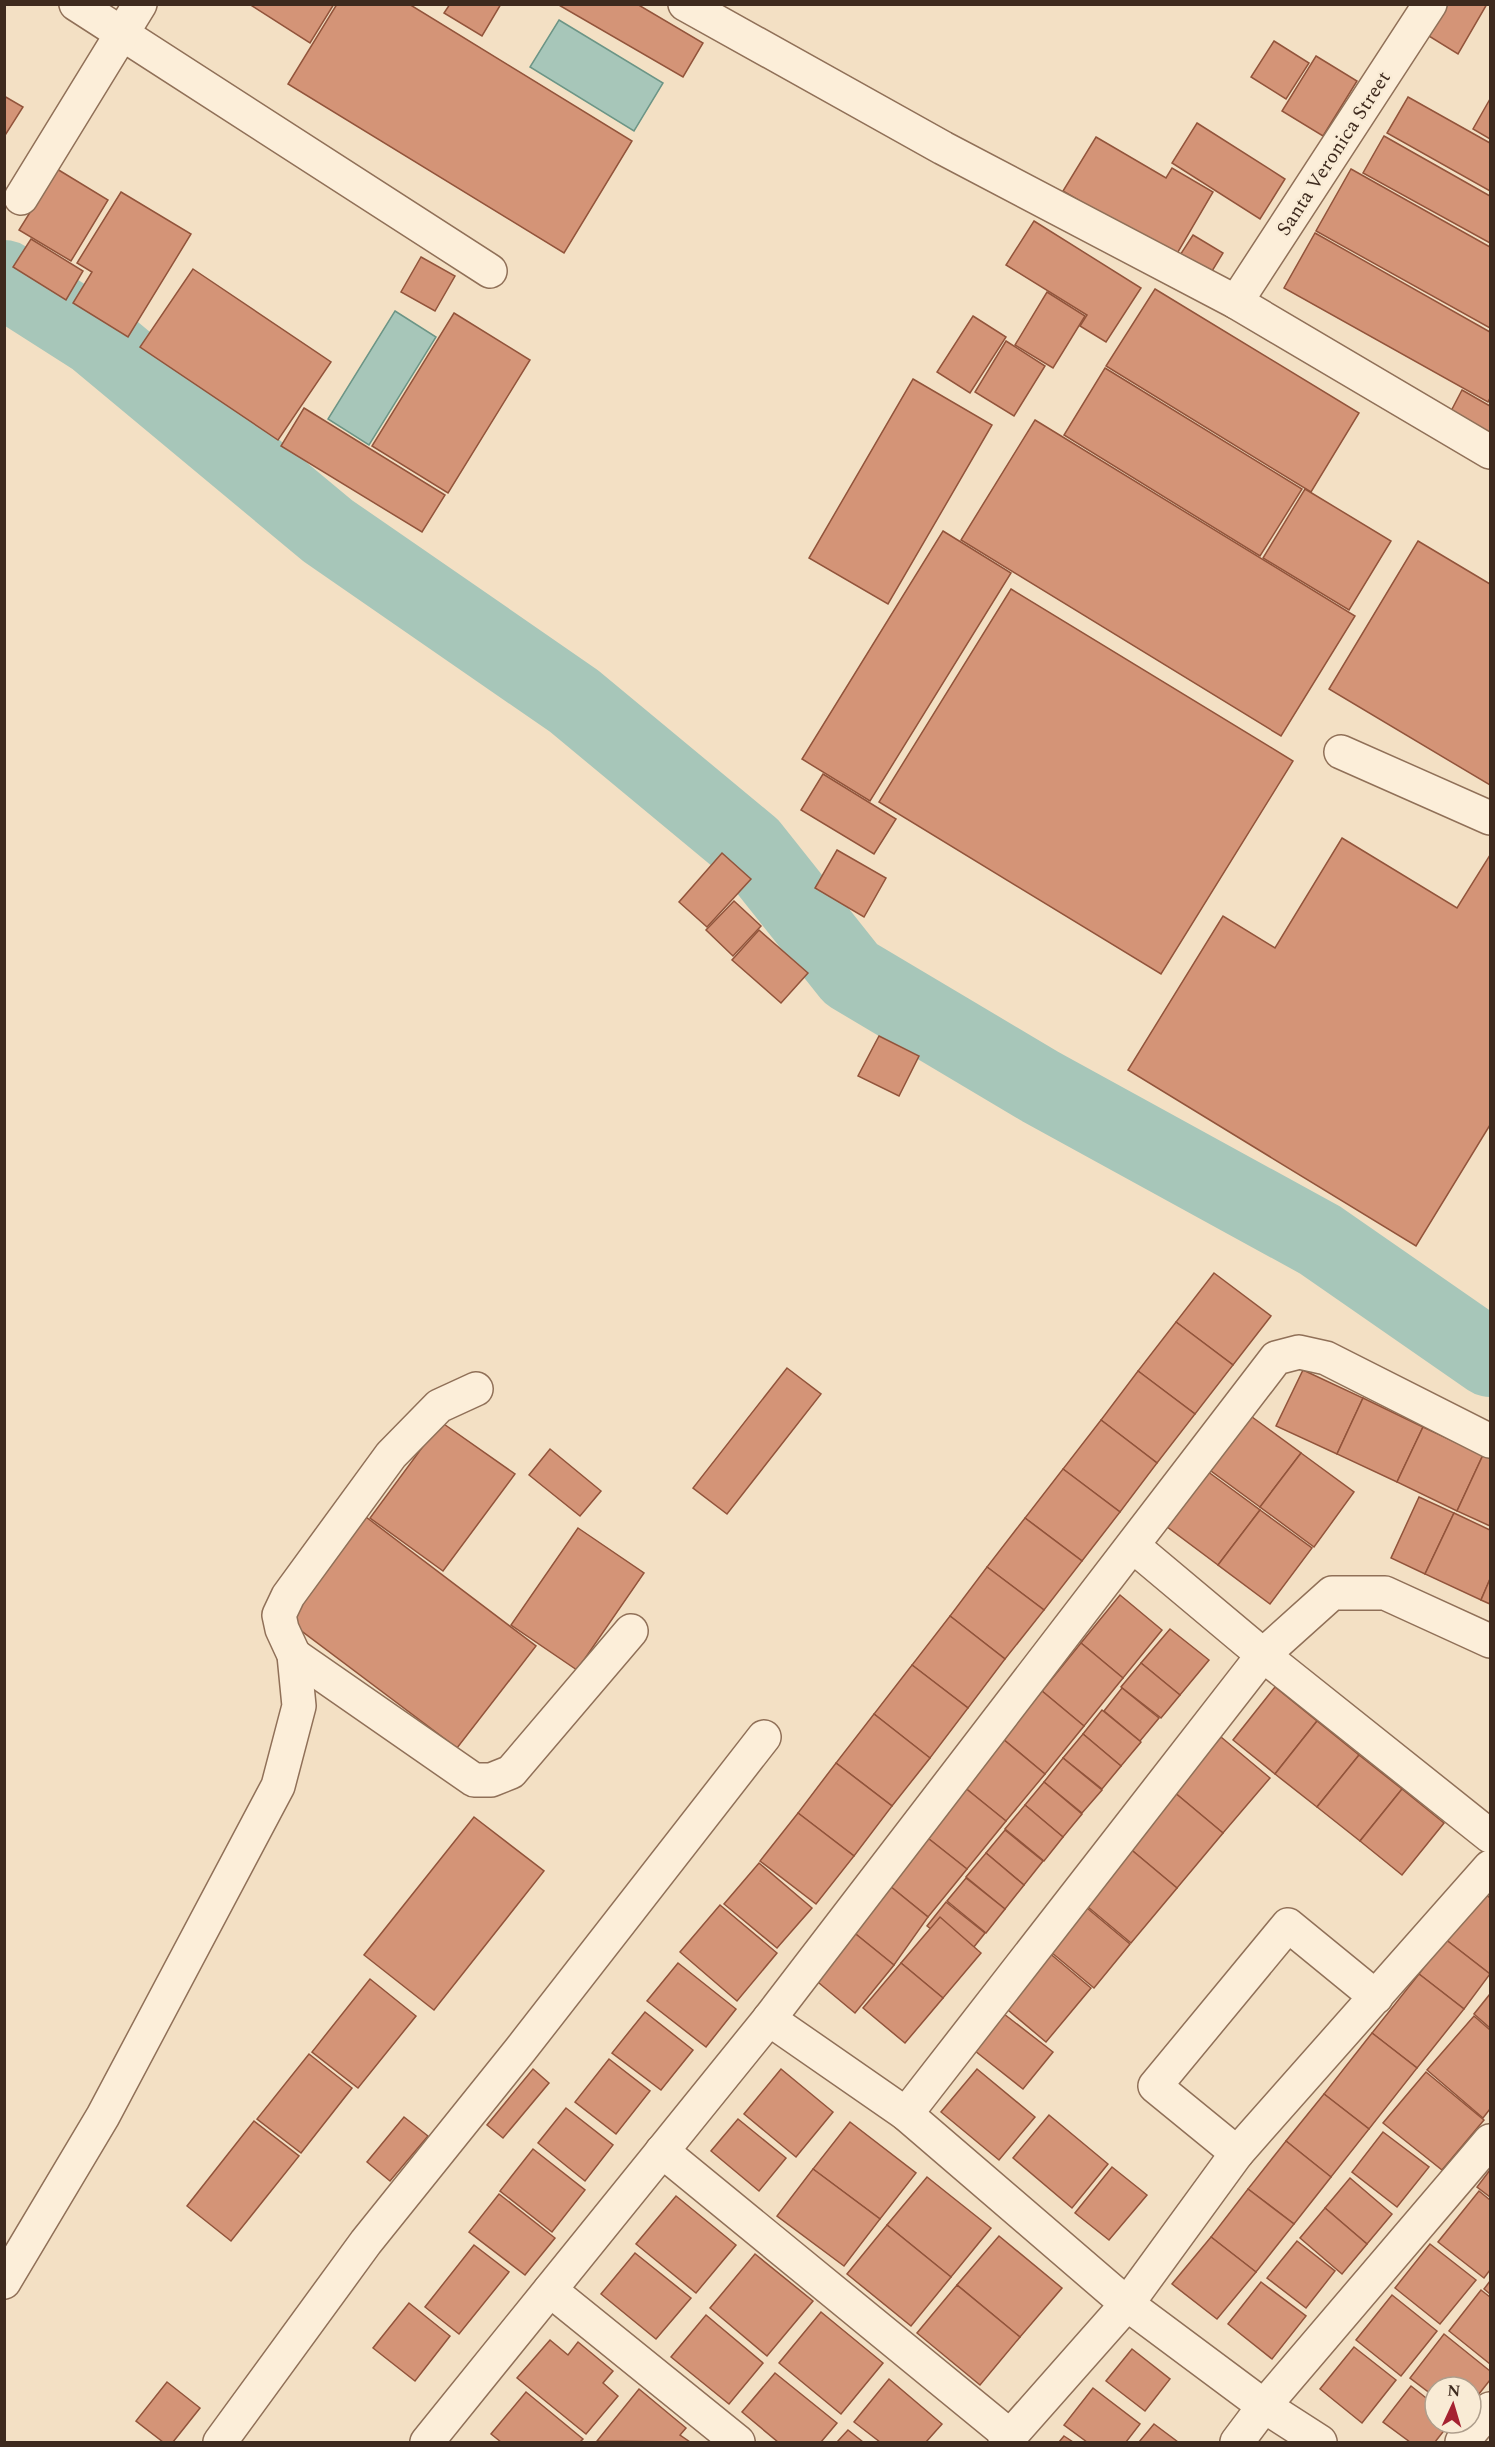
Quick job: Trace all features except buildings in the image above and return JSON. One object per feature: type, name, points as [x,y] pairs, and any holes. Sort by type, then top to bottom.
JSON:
[{"type":"street","points":[[76,4],[490,271]]},
{"type":"street","points":[[21,198],[141,4]]},
{"type":"street","points":[[685,4],[943,148],[1236,302],[1491,452]]},
{"type":"street","name":"Santa Veronica Street","points":[[1236,302],[1430,4]]},
{"type":"street","points":[[1341,752],[1491,818]]},
{"type":"street","points":[[441,2437],[550,2290],[769,2019],[1276,1358],[1299,1352],[1326,1358],[1491,1441]]},
{"type":"street","points":[[4,2282],[103,2116],[278,1786],[299,1706],[294,1655],[282,1629],[279,1615],[288,1596],[391,1455],[440,1406],[476,1389]]},
{"type":"street","points":[[1132,1546],[1263,1655],[1491,1836]]},
{"type":"street","points":[[906,2114],[1263,1655],[1332,1593],[1385,1593],[1491,1641]]},
{"type":"street","points":[[294,1655],[474,1780],[491,1780],[511,1772],[631,1631]]},
{"type":"street","points":[[220,2442],[366,2242],[522,2049],[764,1737]]},
{"type":"street","points":[[662,2151],[1007,2439],[1127,2304],[1238,2153],[1491,1867]]},
{"type":"street","points":[[1238,2153],[1155,2086],[1288,1925],[1376,1997]]},
{"type":"street","points":[[769,2019],[906,2114],[1127,2304],[1264,2406],[1320,2442]]},
{"type":"street","points":[[1237,2442],[1264,2406],[1491,2141]]},
{"type":"street","points":[[550,2290],[738,2442]]},
{"type":"street","points":[[1462,2442],[1491,2409]]},
{"type":"shaded area","points":[[559,20],[663,83],[634,131],[530,67]]},
{"type":"shaded area","points":[[395,311],[436,337],[369,445],[328,419]]},
{"type":"waterway","points":[[4,279],[95,337],[328,531],[574,701],[750,847],[851,974],[1041,1087],[1320,1240],[1490,1358]]}]
